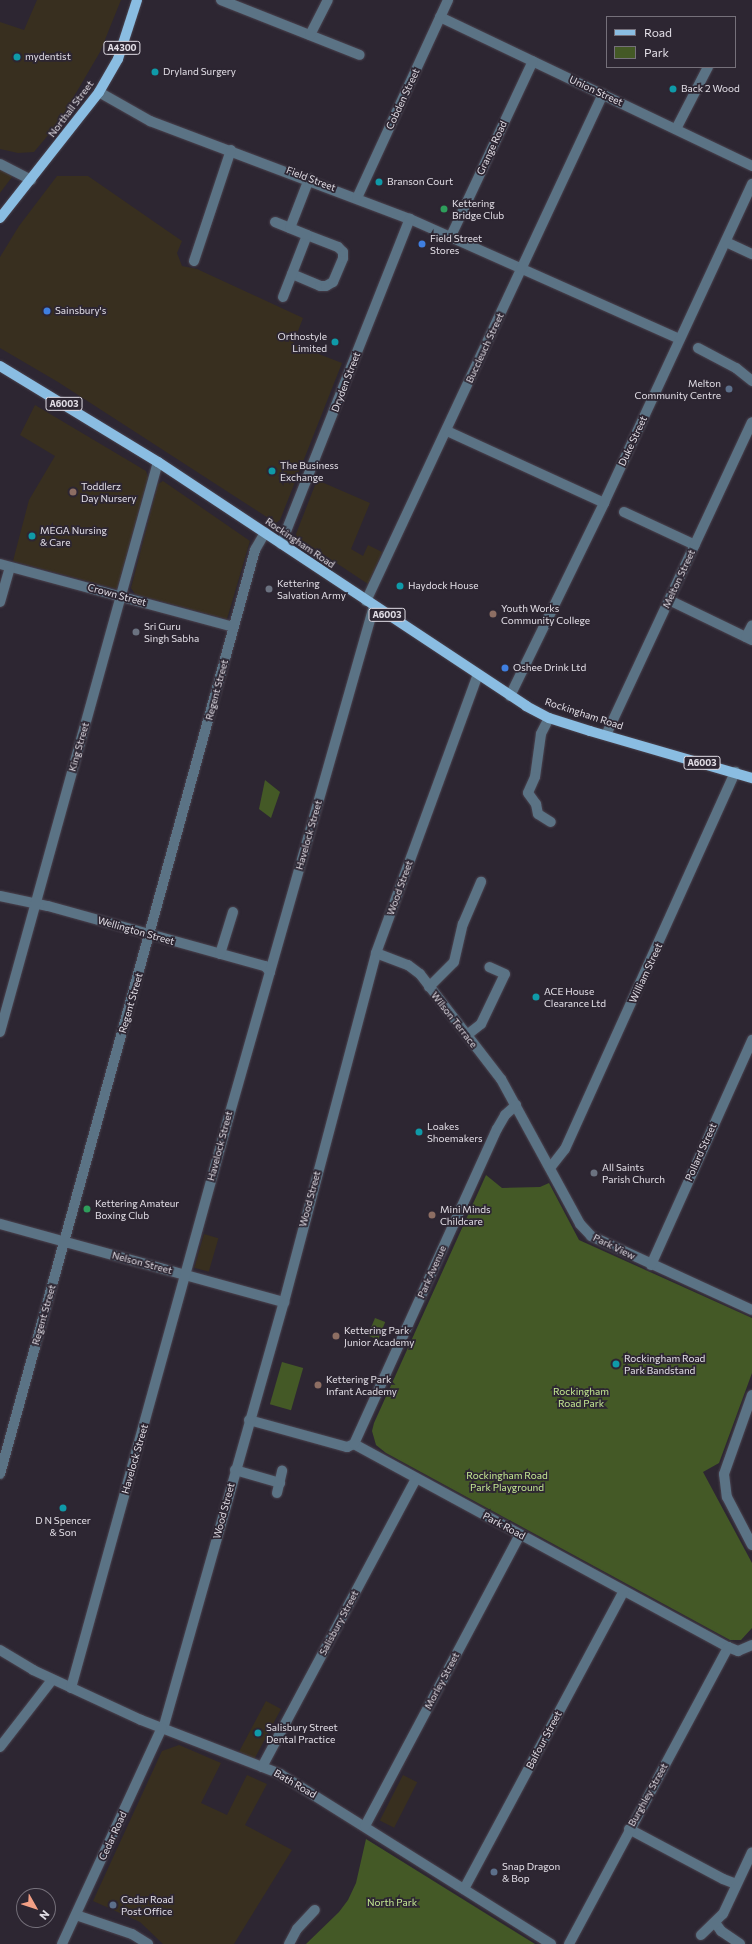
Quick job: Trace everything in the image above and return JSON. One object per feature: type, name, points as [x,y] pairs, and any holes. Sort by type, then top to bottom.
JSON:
[{"type":"main road","name":"Northall Street","points":[[0,218],[99,92],[118,59],[137,0]]},
{"type":"main road","name":"Rockingham Road","points":[[0,366],[158,462],[510,696],[549,718],[752,778]]},
{"type":"street","points":[[221,0],[360,56]]},
{"type":"street","points":[[310,35],[328,0]]},
{"type":"street","name":"Cobden Street","points":[[357,198],[448,0]]},
{"type":"street","name":"Union Street","points":[[440,17],[752,166]]},
{"type":"street","name":"Grange Road","points":[[451,236],[533,61]]},
{"type":"street","points":[[676,129],[707,68]]},
{"type":"street","name":"Field Street","points":[[99,92],[150,121],[310,179],[410,219],[523,267],[680,339]]},
{"type":"street","name":"Buccleuch Street","points":[[370,604],[447,431],[603,94]]},
{"type":"street","points":[[194,261],[231,150]]},
{"type":"street","points":[[0,164],[31,180]]},
{"type":"street","points":[[290,228],[310,179]]},
{"type":"street","name":"Duke Street","points":[[510,696],[604,503],[752,184]]},
{"type":"street","name":"Dryden Street","points":[[281,544],[410,219]]},
{"type":"street","points":[[275,222],[338,247],[343,252],[343,258],[333,282],[326,286],[320,286],[292,274]]},
{"type":"street","points":[[283,297],[307,234]]},
{"type":"street","points":[[726,242],[752,254]]},
{"type":"street","points":[[698,348],[736,368],[752,381]]},
{"type":"street","name":"Melton Street","points":[[606,735],[752,422]]},
{"type":"street","points":[[447,431],[604,503]]},
{"type":"street","name":"King Street","points":[[0,1032],[158,462]]},
{"type":"street","points":[[624,512],[695,545]]},
{"type":"street","name":"Regent Street","points":[[0,1474],[255,550],[265,533]]},
{"type":"street","points":[[0,602],[5,566]]},
{"type":"street","name":"Crown Street","points":[[5,566],[234,627]]},
{"type":"street","points":[[670,600],[749,639],[752,624]]},
{"type":"street","name":"Havelock Street","points":[[71,1688],[270,972],[370,604]]},
{"type":"street","name":"Wood Street","points":[[163,1729],[249,1420],[284,1302],[376,953],[478,675]]},
{"type":"street","points":[[549,718],[541,734],[535,777],[528,793],[536,804],[538,814],[551,822]]},
{"type":"street","name":"William Street","points":[[550,1168],[565,1149],[735,772]]},
{"type":"street","points":[[429,987],[454,962],[463,924],[480,882]]},
{"type":"street","name":"Wellington Street","points":[[0,896],[265,966],[270,972]]},
{"type":"street","points":[[220,954],[233,912]]},
{"type":"street","name":"Wilson Terrace","points":[[376,953],[415,969],[501,1079],[516,1106]]},
{"type":"street","points":[[467,1035],[481,1024],[505,974],[489,967]]},
{"type":"street","name":"Pollard Street","points":[[651,1264],[752,1040]]},
{"type":"street","name":"Park View","points":[[516,1106],[580,1224],[590,1236],[752,1310]]},
{"type":"street","name":"Park Avenue","points":[[354,1444],[492,1140],[505,1115],[516,1106]]},
{"type":"street","name":"Nelson Street","points":[[0,1224],[284,1302]]},
{"type":"street","points":[[752,1396],[724,1474],[727,1497],[752,1545]]},
{"type":"street","name":"Park Road","points":[[249,1420],[347,1447],[354,1444],[728,1647],[738,1651],[752,1645]]},
{"type":"street","points":[[235,1470],[280,1482]]},
{"type":"street","points":[[277,1493],[282,1471]]},
{"type":"street","name":"Salisbury Street","points":[[262,1767],[416,1479]]},
{"type":"street","name":"Morley Street","points":[[365,1826],[520,1535]]},
{"type":"street","name":"Balfour Street","points":[[464,1889],[624,1591]]},
{"type":"street","name":"Burghley Street","points":[[569,1944],[629,1829],[728,1647]]},
{"type":"street","name":"Bath Road","points":[[0,1650],[52,1680],[235,1759],[280,1774],[551,1944]]},
{"type":"street","points":[[0,1747],[52,1680]]},
{"type":"street","name":"Cedar Road","points":[[62,1944],[163,1729]]},
{"type":"street","points":[[629,1829],[723,1879],[737,1880]]},
{"type":"street","points":[[701,1935],[716,1924],[731,1901],[737,1880],[752,1852]]},
{"type":"street","points":[[289,1944],[297,1929],[315,1910]]},
{"type":"street","points":[[76,1915],[132,1934],[148,1944]]},
{"type":"street","points":[[716,1924],[721,1931],[740,1944]]},
{"type":"shaded area","points":[[37,0],[121,0],[100,52],[59,122],[34,152],[18,153],[0,149],[0,22],[24,30]]},
{"type":"shaded area","points":[[0,168],[12,177],[0,193]]},
{"type":"shaded area","points":[[57,176],[88,176],[182,241],[177,253],[182,266],[197,269],[303,318],[293,344],[342,363],[280,520],[276,523],[58,382],[0,348],[0,257],[19,226]]},
{"type":"shaded area","points":[[35,405],[146,471],[148,477],[117,589],[13,561],[29,500],[55,456],[20,435]]},
{"type":"shaded area","points":[[317,480],[370,503],[351,549],[363,556],[368,545],[382,552],[368,584],[297,537],[296,534]]},
{"type":"shaded area","points":[[163,481],[250,541],[227,619],[135,594],[131,588],[158,484]]},
{"type":"shaded area","points":[[204,1234],[218,1238],[209,1272],[194,1268]]},
{"type":"shaded area","points":[[266,1701],[281,1709],[254,1759],[239,1751]]},
{"type":"shaded area","points":[[179,1745],[221,1763],[201,1803],[227,1815],[247,1775],[267,1784],[245,1825],[292,1850],[234,1944],[163,1944],[140,1922],[93,1901],[162,1751]]},
{"type":"shaded area","points":[[403,1775],[417,1782],[394,1828],[380,1820]]},
{"type":"green space","points":[[265,780],[280,792],[271,818],[259,809]]},
{"type":"green space","name":"Rockingham Road Park","points":[[486,1175],[502,1188],[540,1187],[549,1183],[579,1240],[752,1318],[752,1373],[719,1463],[703,1472],[752,1563],[752,1628],[741,1640],[730,1640],[386,1453],[376,1445],[372,1431],[374,1423]]},
{"type":"green space","points":[[375,1318],[385,1322],[378,1340],[368,1336]]},
{"type":"green space","points":[[282,1362],[303,1368],[291,1410],[270,1404]]},
{"type":"green space","name":"North Park","points":[[366,1839],[535,1944],[306,1944],[339,1912],[348,1900],[356,1883]]},
{"type":"place","name":"mydentist","points":[[17,57]]},
{"type":"place","name":"Dryland Surgery","points":[[155,72]]},
{"type":"place","name":"Back 2 Wood","points":[[673,89]]},
{"type":"place","name":"Branson Court","points":[[379,182]]},
{"type":"place","name":"Kettering Bridge Club","points":[[444,209]]},
{"type":"place","name":"Field Street Stores","points":[[422,244]]},
{"type":"place","name":"Sainsbury's","points":[[47,311]]},
{"type":"place","name":"Orthostyle Limited","points":[[335,342]]},
{"type":"place","name":"Melton Community Centre","points":[[729,389]]},
{"type":"place","name":"The Business Exchange","points":[[272,471]]},
{"type":"place","name":"Toddlerz Day Nursery","points":[[73,492]]},
{"type":"place","name":"MEGA Nursing & Care","points":[[32,536]]},
{"type":"place","name":"Haydock House","points":[[400,586]]},
{"type":"place","name":"Kettering Salvation Army","points":[[269,589]]},
{"type":"place","name":"Youth Works Community College","points":[[493,614]]},
{"type":"place","name":"Sri Guru Singh Sabha","points":[[136,632]]},
{"type":"place","name":"Oshee Drink Ltd","points":[[505,668]]},
{"type":"place","name":"ACE House Clearance Ltd","points":[[536,997]]},
{"type":"place","name":"Loakes Shoemakers","points":[[419,1132]]},
{"type":"place","name":"All Saints Parish Church","points":[[594,1173]]},
{"type":"place","name":"Kettering Amateur Boxing Club","points":[[87,1209]]},
{"type":"place","name":"Mini Minds Childcare","points":[[432,1215]]},
{"type":"place","name":"Kettering Park Junior Academy","points":[[336,1336]]},
{"type":"place","name":"Rockingham Road Park Bandstand","points":[[616,1364]]},
{"type":"place","name":"Kettering Park Infant Academy","points":[[318,1385]]},
{"type":"place","name":"D N Spencer & Son","points":[[63,1508]]},
{"type":"place","name":"Salisbury Street Dental Practice","points":[[258,1733]]},
{"type":"place","name":"Snap Dragon & Bop","points":[[494,1872]]},
{"type":"place","name":"Cedar Road Post Office","points":[[113,1905]]},
{"type":"park label","name":"Rockingham Road Park Playground","points":[[507,1480]]}]
